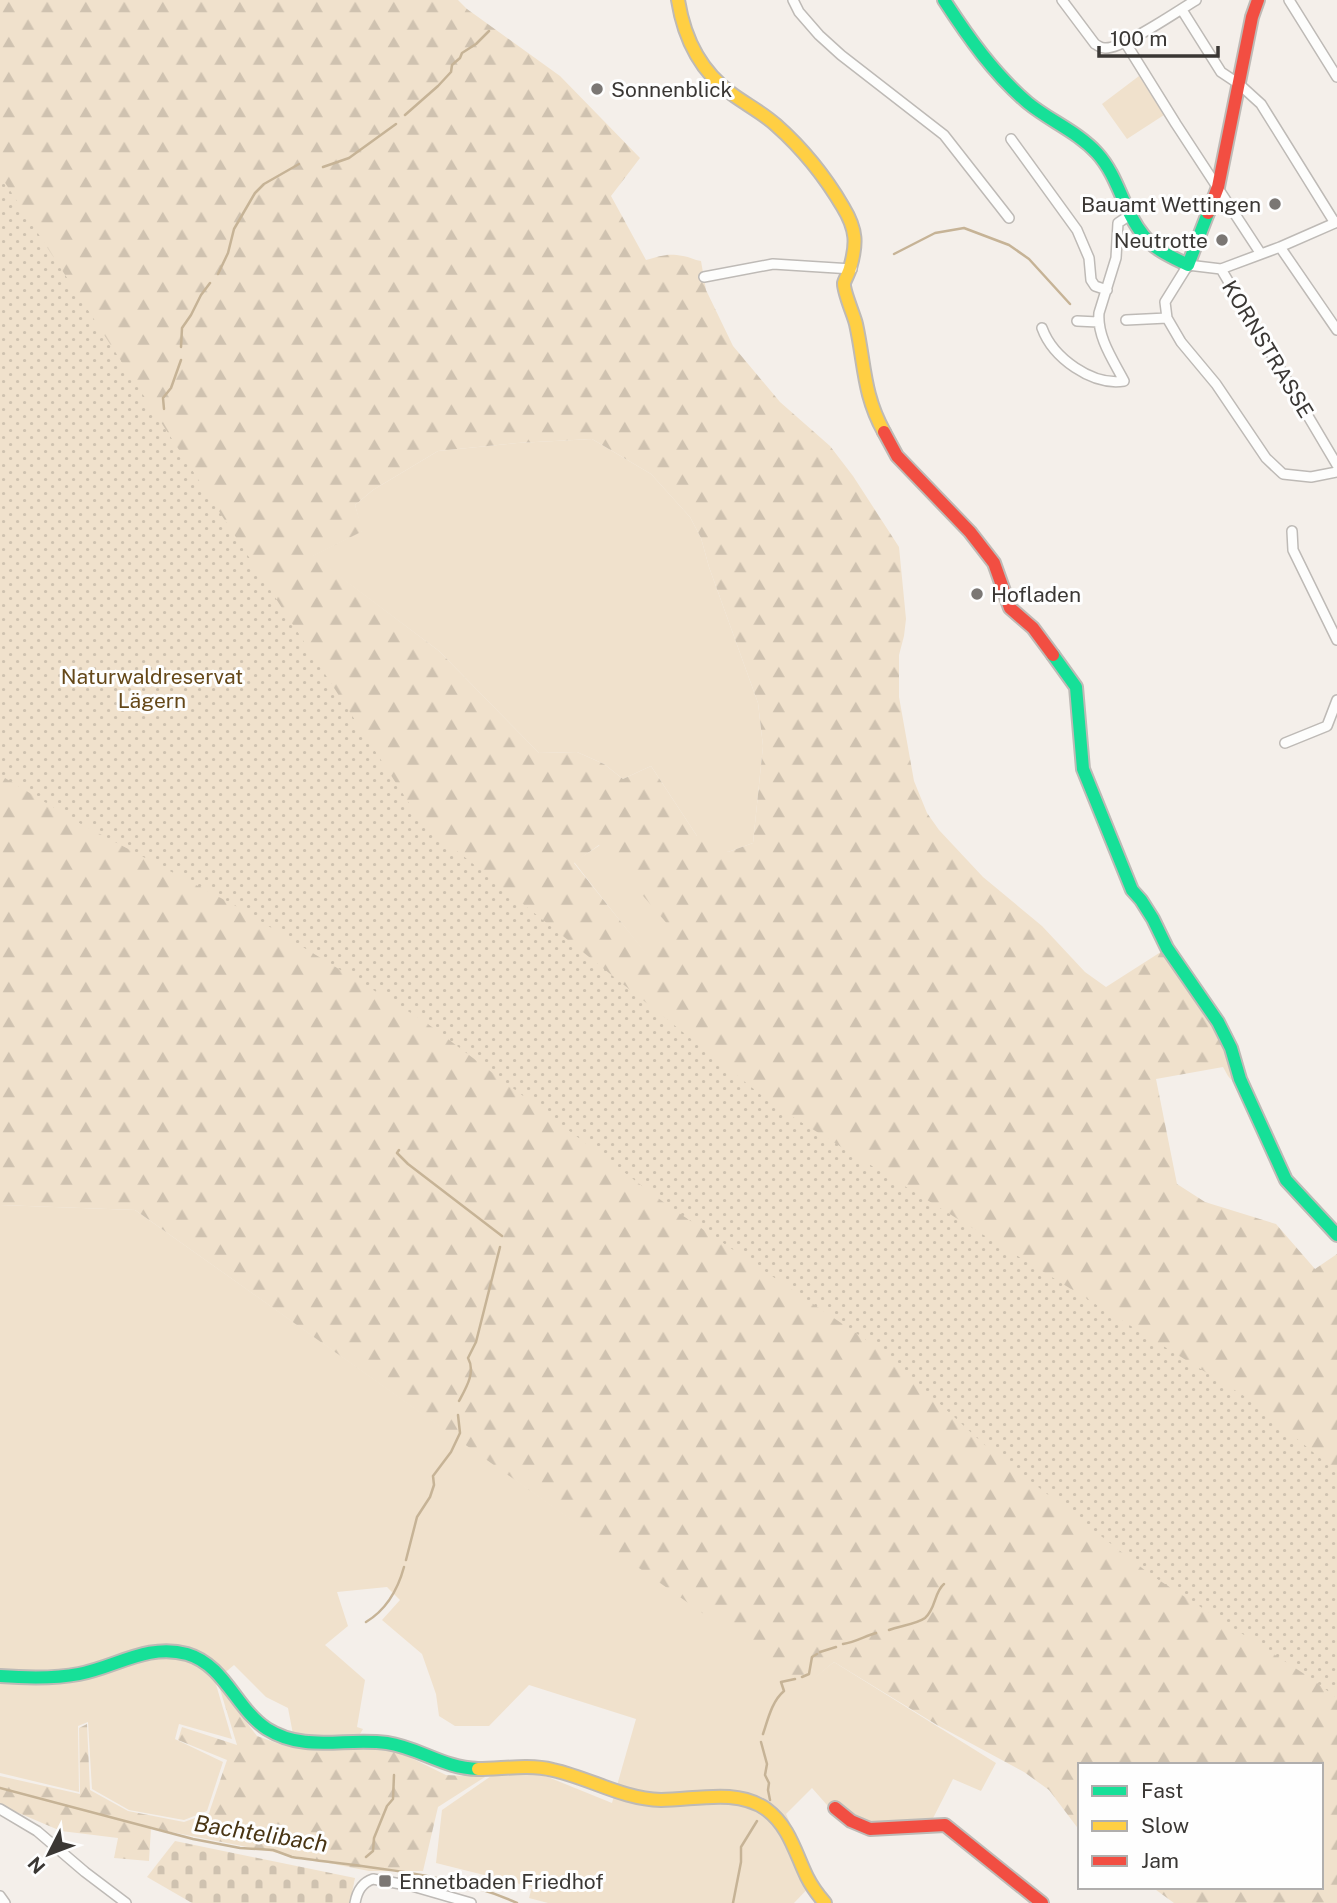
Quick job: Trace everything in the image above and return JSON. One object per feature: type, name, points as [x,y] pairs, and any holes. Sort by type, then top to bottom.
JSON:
[{"type":"street","points":[[678,0],[684,29],[706,70],[735,98],[776,126],[824,180],[842,206],[855,233],[852,269],[844,285],[856,323],[863,382],[876,418],[897,456],[970,532],[993,563],[1010,608],[1033,628],[1076,687],[1083,769],[1132,890],[1153,919],[1167,948],[1219,1022],[1231,1048],[1240,1079],[1286,1180],[1337,1235]]},
{"type":"street","points":[[793,0],[799,12],[819,35],[841,55],[944,135],[1009,218]]},
{"type":"street","points":[[944,0],[991,65],[1023,98],[1084,141],[1099,155],[1111,173],[1130,215],[1150,243],[1188,265],[1221,269],[1336,222],[1261,104],[1222,72],[1188,4],[1125,41],[1102,48],[1095,44],[1062,0]]},
{"type":"street","points":[[1258,0],[1252,17],[1219,187],[1188,265],[1166,302],[1167,318],[1181,342],[1216,384],[1266,458],[1283,474],[1321,476],[1337,472]]},
{"type":"street","points":[[1289,0],[1337,77]]},
{"type":"street","points":[[1125,41],[1261,254]]},
{"type":"street","points":[[1011,139],[1077,230],[1089,258],[1091,280],[1095,286],[1107,290]]},
{"type":"street","points":[[1042,328],[1055,350],[1069,363],[1106,381],[1124,381],[1098,322],[1116,258],[1118,223],[1130,215]]},
{"type":"street","points":[[1280,247],[1337,330]]},
{"type":"street","points":[[704,277],[773,264],[852,269]]},
{"type":"street","name":"KORNSTRASSE","points":[[1221,269],[1337,465]]},
{"type":"street","points":[[1126,320],[1167,318]]},
{"type":"street","points":[[1077,321],[1098,322]]},
{"type":"street","points":[[1292,531],[1293,550],[1337,640]]},
{"type":"street","points":[[1285,743],[1327,726],[1337,700]]},
{"type":"street","points":[[0,1676],[33,1678],[73,1675],[148,1652],[188,1653],[215,1670],[255,1720],[277,1735],[299,1743],[379,1742],[393,1744],[464,1768],[540,1767],[646,1799],[741,1799],[761,1806],[780,1822],[789,1834],[813,1890],[825,1903]]},
{"type":"street","points":[[835,1808],[850,1822],[870,1829],[945,1825],[1042,1903]]},
{"type":"street","points":[[0,1809],[37,1831],[126,1903]]},
{"type":"street","points":[[355,1903],[359,1888],[368,1880],[392,1882],[471,1903]]},
{"type":"street","points":[[0,1896],[5,1903]]},
{"type":"green space","points":[[0,0],[458,0],[560,76],[640,158],[611,196],[646,260],[673,255],[701,261],[706,290],[733,346],[780,402],[830,446],[899,547],[906,619],[899,655],[899,697],[914,781],[927,813],[939,830],[983,877],[1042,926],[1085,972],[1106,987],[1167,948],[1203,998],[1240,1079],[1234,1083],[1223,1067],[1156,1079],[1177,1184],[1205,1202],[1276,1224],[1315,1269],[1337,1254],[1337,1903],[1174,1903],[1155,1889],[1323,1889],[1323,1763],[1078,1763],[1078,1828],[1049,1790],[1024,1772],[937,1725],[834,1662],[805,1686],[135,1210],[0,1205]],"holes":[[[592,439],[651,474],[690,517],[701,538],[758,703],[763,746],[753,843],[728,852],[712,834],[697,836],[651,766],[623,779],[604,764],[577,752],[539,753],[439,651],[313,556],[363,531],[355,505],[373,490],[438,451]],[[599,845],[670,927],[649,957],[574,863]]]},
{"type":"green space","points":[[1139,76],[1164,115],[1127,139],[1102,104]]},
{"type":"green space","name":"Naturwaldreservat Lägern","points":[[0,175],[422,823],[775,1106],[1249,1399],[1337,1472],[1337,1698],[1151,1575],[988,1448],[881,1350],[670,1207],[424,1021],[234,905],[81,824],[0,775]]},
{"type":"green space","points":[[592,439],[651,474],[690,517],[701,538],[758,703],[763,746],[753,843],[728,852],[697,836],[651,766],[623,779],[604,764],[577,752],[539,753],[439,651],[312,556],[362,531],[355,505],[373,490],[438,451]]},
{"type":"green space","points":[[600,845],[671,927],[649,958],[574,862]]},
{"type":"green space","points":[[0,1205],[135,1210],[805,1685],[834,1662],[996,1763],[981,1791],[953,1779],[927,1830],[842,1822],[812,1788],[786,1814],[816,1880],[794,1903],[548,1903],[529,1898],[532,1887],[436,1863],[442,1810],[494,1774],[538,1773],[612,1803],[636,1719],[529,1685],[489,1726],[455,1726],[439,1716],[436,1694],[422,1654],[382,1620],[400,1600],[387,1587],[337,1592],[348,1626],[325,1645],[365,1680],[357,1727],[363,1729],[360,1734],[321,1738],[293,1734],[288,1708],[266,1697],[234,1665],[215,1681],[232,1739],[179,1724],[175,1739],[223,1762],[207,1811],[184,1820],[129,1810],[92,1789],[88,1722],[78,1726],[79,1792],[0,1773]]},
{"type":"green space","points":[[219,1686],[257,1736],[285,1746],[397,1751],[446,1775],[485,1777],[438,1807],[423,1871],[369,1871],[151,1828],[149,1861],[114,1858],[118,1838],[61,1831],[0,1805],[0,1776],[80,1794],[79,1728],[87,1724],[90,1790],[128,1811],[184,1822],[209,1813],[227,1760],[178,1740],[182,1727],[237,1745]]},
{"type":"green space","points":[[175,1841],[355,1878],[350,1903],[192,1903],[147,1877]]},
{"type":"waterway","points":[[405,115],[451,72],[452,65],[462,53],[489,31]]},
{"type":"waterway","points":[[323,167],[349,158],[396,124]]},
{"type":"waterway","points":[[218,274],[228,253],[234,229],[255,193],[264,184],[299,164]]},
{"type":"waterway","points":[[894,254],[935,233],[964,228],[1009,245],[1029,259],[1070,304]]},
{"type":"waterway","points":[[181,347],[182,328],[210,283]]},
{"type":"waterway","points":[[164,409],[163,398],[171,388],[181,360]]},
{"type":"waterway","points":[[399,1150],[397,1153],[408,1164],[502,1236]]},
{"type":"waterway","points":[[459,1401],[469,1380],[471,1369],[468,1358],[476,1342],[500,1247]]},
{"type":"waterway","points":[[406,1560],[417,1517],[434,1485],[433,1476],[451,1452],[460,1433],[458,1415]]},
{"type":"waterway","points":[[366,1622],[380,1611],[390,1598],[404,1567]]},
{"type":"waterway","points":[[889,1630],[925,1618],[944,1584]]},
{"type":"waterway","points":[[843,1644],[876,1633]]},
{"type":"waterway","points":[[820,1652],[836,1647]]},
{"type":"waterway","points":[[802,1677],[809,1674],[812,1657],[817,1654]]},
{"type":"waterway","points":[[763,1734],[773,1705],[784,1691],[781,1682],[795,1679]]},
{"type":"waterway","points":[[761,1742],[767,1764],[765,1775],[769,1783],[770,1800]]},
{"type":"waterway","points":[[366,1857],[373,1851],[374,1838],[387,1806],[393,1799],[394,1775]]},
{"type":"waterway","name":"Bachtelibach","points":[[0,1788],[193,1839],[435,1878],[464,1884],[517,1903]]},
{"type":"waterway","points":[[733,1903],[741,1862],[741,1847],[757,1821]]},
{"type":"traffic: fast","points":[[944,0],[962,28],[1004,80],[1028,103],[1097,153],[1111,173],[1137,226],[1153,245],[1188,265],[1208,213]]},
{"type":"traffic: fast","points":[[1053,655],[1076,687],[1083,769],[1132,890],[1153,919],[1167,948],[1218,1022],[1231,1048],[1240,1079],[1286,1180],[1337,1235]]},
{"type":"traffic: fast","points":[[0,1676],[69,1676],[93,1671],[132,1657],[173,1651],[187,1654],[211,1668],[256,1720],[281,1736],[326,1743],[387,1743],[443,1762],[478,1769]]},
{"type":"traffic: slow","points":[[678,0],[684,27],[702,64],[721,85],[771,121],[795,143],[821,174],[848,215],[855,244],[844,287],[856,324],[868,392],[884,432]]},
{"type":"traffic: slow","points":[[478,1769],[544,1768],[647,1799],[729,1797],[754,1803],[766,1809],[780,1823],[791,1840],[809,1881],[825,1903]]},
{"type":"traffic: jam","points":[[1208,213],[1218,187],[1252,17],[1258,0]]},
{"type":"traffic: jam","points":[[884,432],[897,456],[970,532],[994,563],[1010,608],[1033,628],[1053,655]]},
{"type":"traffic: jam","points":[[835,1808],[851,1821],[870,1829],[945,1825],[1042,1903]]},
{"type":"place","name":"Sonnenblick","points":[[597,89]]},
{"type":"place","name":"Bauamt Wettingen","points":[[1275,204]]},
{"type":"place","name":"Neutrotte","points":[[1222,240]]},
{"type":"place","name":"Hofladen","points":[[977,594]]},
{"type":"place","name":"Ennetbaden Friedhof","points":[[385,1881]]}]
